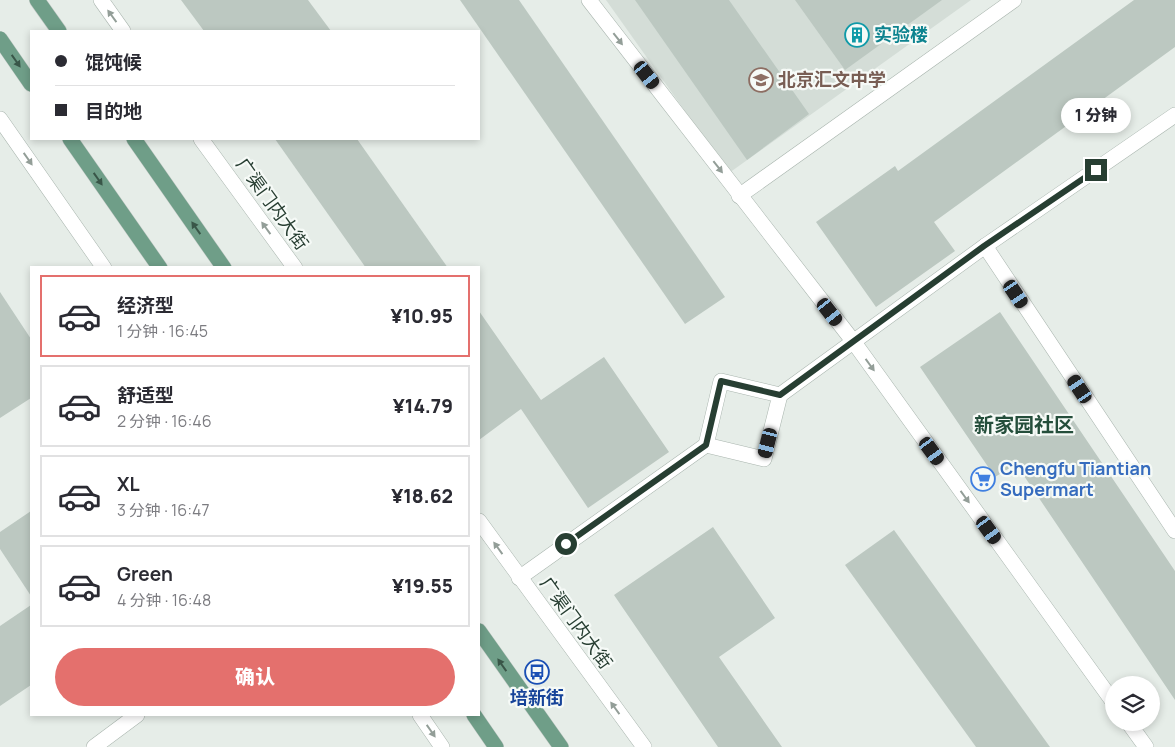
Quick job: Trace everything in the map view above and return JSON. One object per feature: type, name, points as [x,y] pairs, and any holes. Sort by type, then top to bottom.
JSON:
[{"type":"main road","points":[[37,0],[58,30]]},
{"type":"main road","points":[[0,39],[30,83]]},
{"type":"main road","points":[[71,140],[159,266]]},
{"type":"main road","points":[[135,140],[223,266]]},
{"type":"main road","points":[[480,632],[561,747]]},
{"type":"main road","points":[[475,716],[496,747]]},
{"type":"street","points":[[101,0],[122,30]]},
{"type":"street","points":[[589,0],[853,341],[1105,690]]},
{"type":"street","points":[[739,196],[1014,0]]},
{"type":"street","points":[[706,445],[764,459],[780,395],[984,246],[1175,115]]},
{"type":"street","points":[[0,119],[103,266]]},
{"type":"street","name":"广渠门内大街","points":[[202,140],[294,266]]},
{"type":"street","points":[[984,246],[1175,531]]},
{"type":"street","points":[[520,578],[706,445],[721,381],[780,395]]},
{"type":"street","name":"广渠门内大街","points":[[480,522],[644,747]]},
{"type":"street","points":[[94,747],[136,716]]},
{"type":"street","points":[[421,716],[442,747]]},
{"type":"street","points":[[1134,731],[1146,747]]},
{"type":"shaded area","name":"北京汇文中学","points":[[606,0],[971,0],[729,173]]},
{"type":"building","points":[[181,0],[308,0],[330,30],[203,30]]},
{"type":"building","points":[[460,0],[519,0],[725,297],[685,324]]},
{"type":"building","points":[[635,0],[729,0],[809,114],[747,160]]},
{"type":"building","name":"实验楼","points":[[795,0],[942,0],[845,70]]},
{"type":"building","points":[[1134,0],[1175,0],[1175,47],[934,222],[955,251],[876,307],[816,222],[895,166],[898,171]]},
{"type":"building","points":[[276,140],[358,140],[447,266],[365,266]]},
{"type":"building","points":[[0,292],[30,337],[30,399],[0,418]]},
{"type":"building","points":[[480,312],[541,400],[604,357],[669,452],[588,508],[521,409],[480,439]]},
{"type":"building","points":[[1000,312],[1175,571],[1175,700],[1016,464],[995,477],[920,367]]},
{"type":"building","points":[[30,512],[30,594],[0,549],[0,532]]},
{"type":"building","points":[[713,527],[775,618],[719,657],[782,747],[718,747],[614,595]]},
{"type":"building","points":[[894,530],[1050,747],[976,747],[845,565]]},
{"type":"building","points":[[30,606],[30,686],[0,706],[0,626]]},
{"type":"place","name":"实验楼","points":[[857,35]]},
{"type":"place","name":"北京汇文中学","points":[[761,80]]},
{"type":"place","name":"Chengfu Tiantian Supermart","points":[[983,479]]},
{"type":"place","name":"培新街","points":[[537,672]]},
{"type":"district","name":"新家园社区","points":[[1024,425]]},
{"type":"route","points":[[566,544],[706,445],[721,381],[780,395],[984,246],[1096,170]]}]
